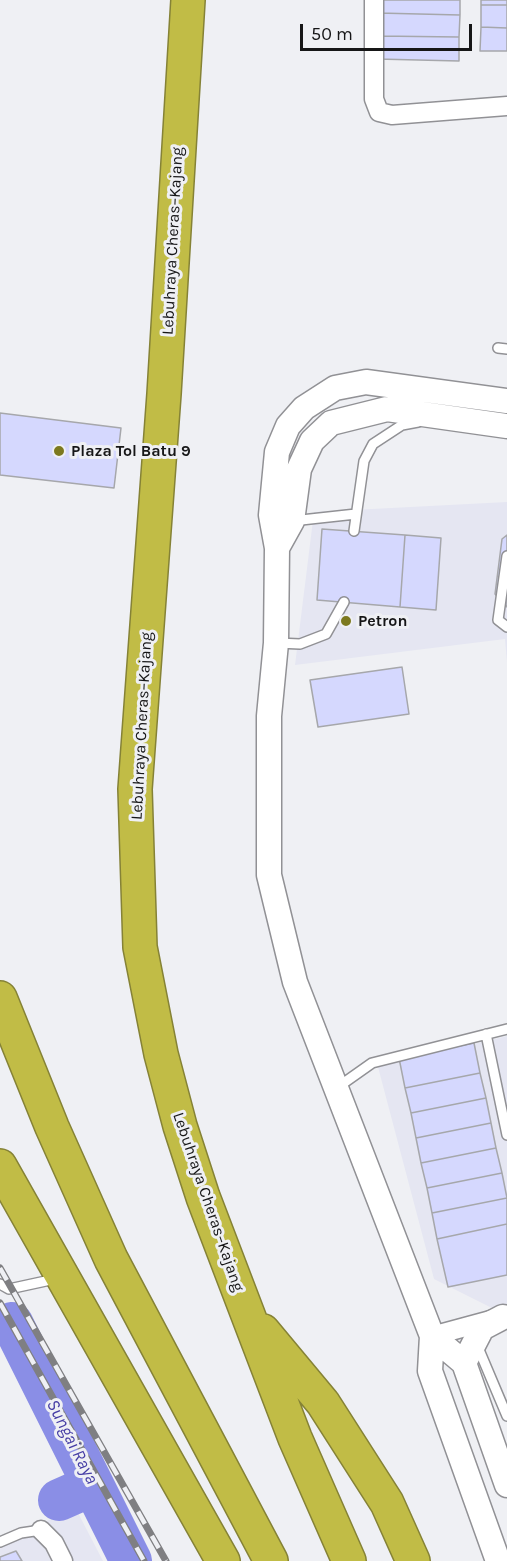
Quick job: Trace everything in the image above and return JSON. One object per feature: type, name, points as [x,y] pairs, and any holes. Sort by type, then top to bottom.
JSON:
[{"type":"highway","name":"Lebuhraya Cheras–Kajang","points":[[188,0],[164,394],[135,789],[140,947],[161,1054],[180,1126],[245,1309],[296,1438],[349,1561]]},
{"type":"highway","points":[[0,998],[52,1127],[111,1259],[271,1561]]},
{"type":"highway","points":[[0,1166],[223,1561]]},
{"type":"highway","points":[[245,1309],[323,1403],[387,1503],[414,1561]]},
{"type":"highway","points":[[188,1500],[204,1561]]},
{"type":"street","points":[[374,0],[374,99],[379,112],[392,115],[507,106]]},
{"type":"street","points":[[498,1561],[430,1371],[432,1336],[295,982],[270,875],[269,716],[276,643],[277,548],[271,515],[278,452],[288,426],[304,408],[335,388],[366,382],[507,401]]},
{"type":"street","points":[[277,548],[292,520],[299,469],[312,441],[331,423],[387,409],[444,416],[502,428]]},
{"type":"street","points":[[432,1336],[505,1316]]},
{"type":"street","points":[[464,1363],[482,1328],[505,1316]]},
{"type":"street","points":[[432,1336],[464,1363],[507,1485]]},
{"type":"street","points":[[41,1530],[54,1543],[63,1561]]},
{"type":"lane","points":[[354,531],[364,461],[373,444],[402,425],[444,416]]},
{"type":"lane","points":[[292,520],[356,514]]},
{"type":"lane","points":[[507,556],[498,620],[507,627]]},
{"type":"lane","points":[[276,643],[300,644],[326,634],[344,602]]},
{"type":"lane","points":[[335,1089],[372,1063],[507,1029]]},
{"type":"lane","points":[[486,1034],[507,1135]]},
{"type":"lane","points":[[0,1284],[9,1289],[61,1277]]},
{"type":"lane","points":[[475,1340],[507,1416]]},
{"type":"lane","points":[[0,1542],[21,1533],[41,1530]]},
{"type":"shaded area","points":[[507,502],[507,662],[505,639],[295,665],[314,512]]},
{"type":"shaded area","points":[[507,1036],[507,1304],[492,1308],[434,1279],[378,1067]]},
{"type":"shaded area","points":[[76,1509],[103,1561],[0,1561],[0,1540]]},
{"type":"building","points":[[378,0],[460,0],[460,15],[378,13]]},
{"type":"building","points":[[481,0],[507,0],[507,5],[481,5]]},
{"type":"building","points":[[481,5],[507,5],[507,28],[481,27]]},
{"type":"building","points":[[378,13],[460,15],[459,37],[377,36]]},
{"type":"building","points":[[481,27],[507,28],[507,51],[480,51]]},
{"type":"building","points":[[377,36],[459,37],[459,61],[377,59]]},
{"type":"building","name":"Plaza Tol Batu 9","points":[[0,413],[121,428],[114,488],[0,475]]},
{"type":"building","points":[[322,529],[405,535],[400,607],[317,600]]},
{"type":"building","points":[[405,535],[441,538],[436,610],[400,607]]},
{"type":"building","points":[[507,535],[507,607],[495,594],[502,539]]},
{"type":"building","points":[[402,667],[409,714],[318,727],[310,680]]},
{"type":"building","points":[[474,1043],[480,1073],[405,1088],[399,1058]]},
{"type":"building","points":[[480,1073],[486,1098],[411,1113],[405,1088]]},
{"type":"building","points":[[486,1098],[491,1123],[416,1138],[411,1113]]},
{"type":"building","points":[[491,1123],[496,1148],[421,1163],[416,1138]]},
{"type":"building","points":[[496,1148],[502,1173],[427,1188],[421,1163]]},
{"type":"building","points":[[502,1173],[507,1198],[432,1213],[427,1188]]},
{"type":"building","points":[[507,1198],[507,1224],[437,1239],[432,1213]]},
{"type":"building","points":[[507,1224],[507,1275],[448,1287],[437,1239]]},
{"type":"building","points":[[16,1551],[22,1561],[0,1561],[0,1557]]},
{"type":"waterway","name":"Sungai Raya","points":[[12,1323],[131,1561]]},
{"type":"waterway","points":[[59,1500],[93,1485]]},
{"type":"railway","points":[[0,1268],[166,1561]]},
{"type":"railway","points":[[0,1303],[144,1561]]},
{"type":"place","name":"Plaza Tol Batu 9","points":[[59,451]]},
{"type":"place","name":"Petron","points":[[346,621]]}]
